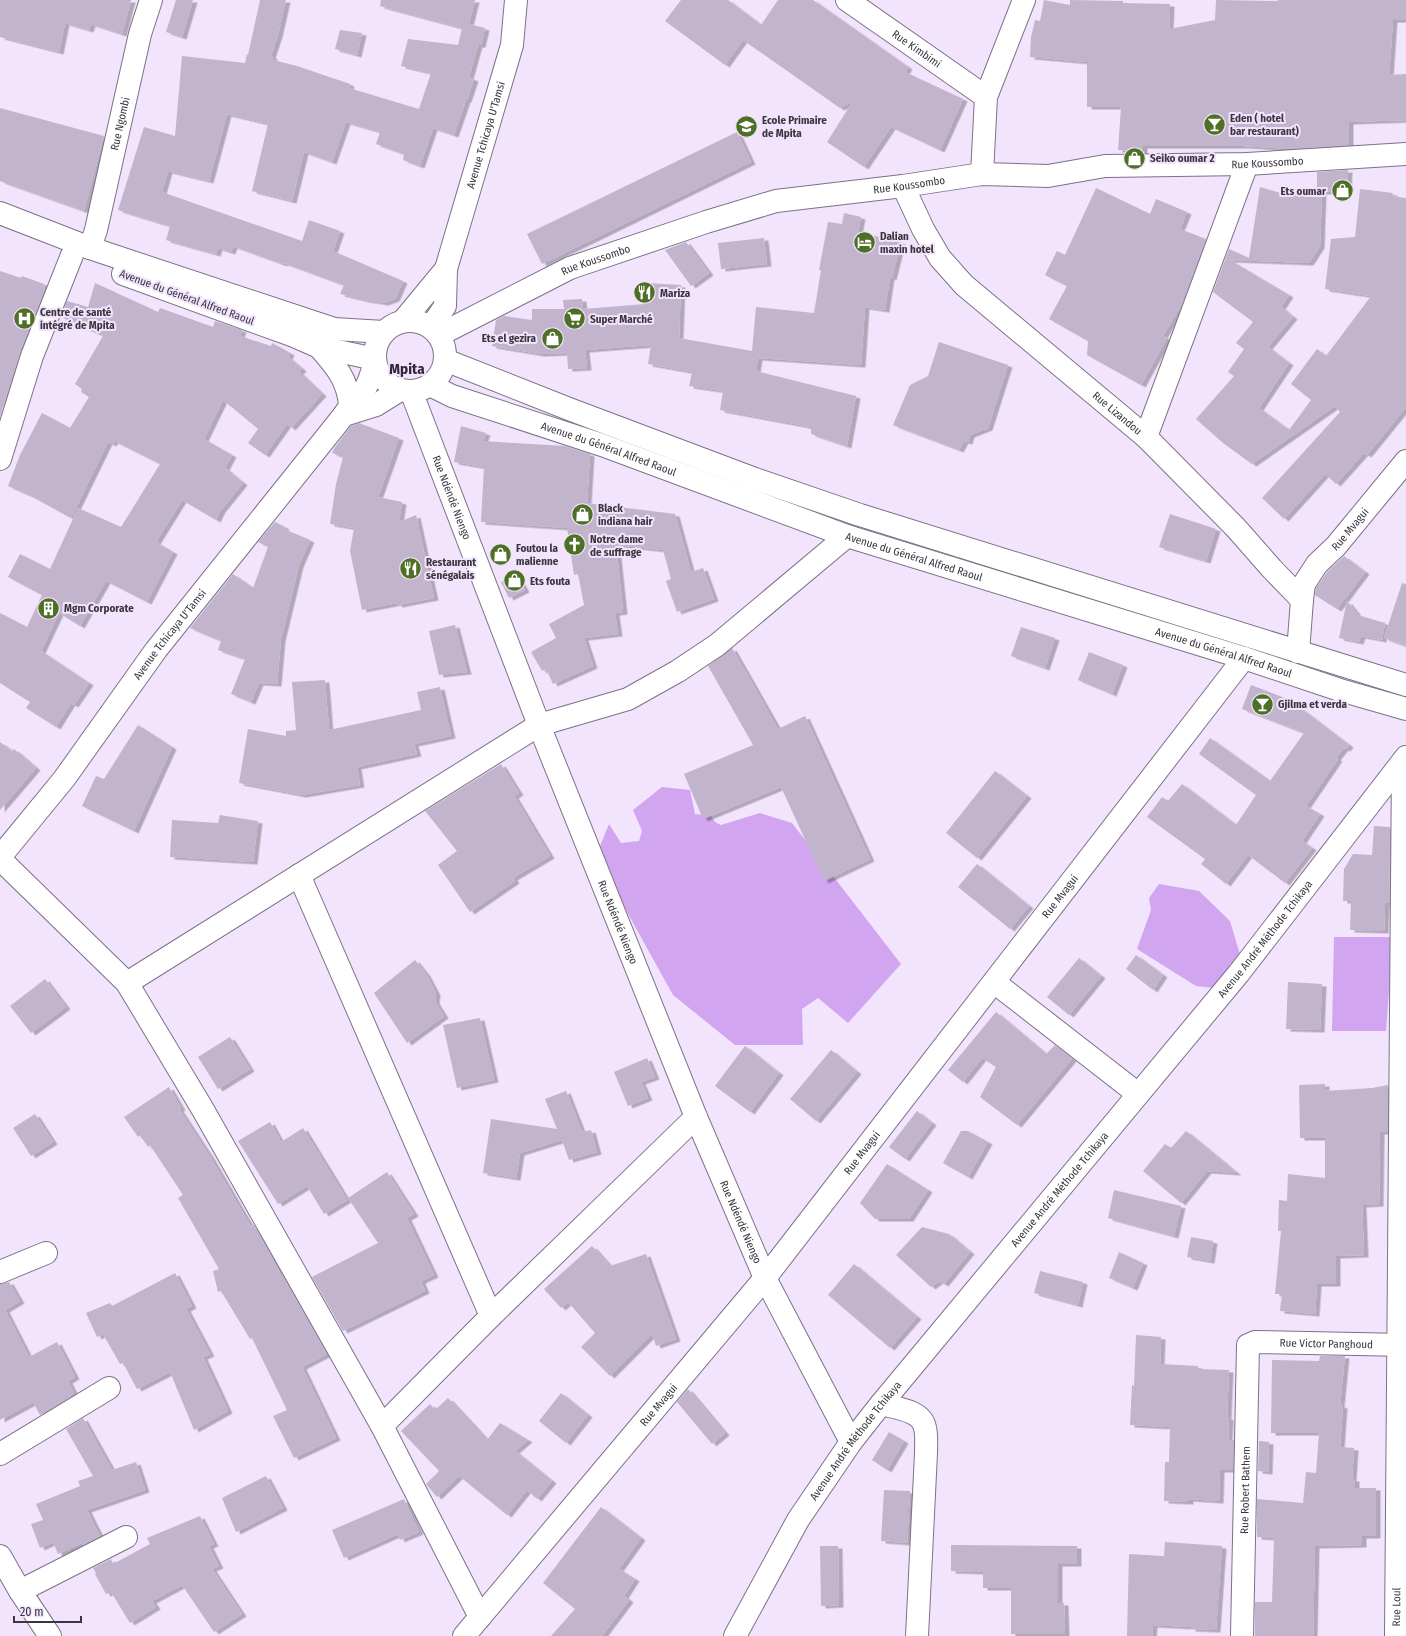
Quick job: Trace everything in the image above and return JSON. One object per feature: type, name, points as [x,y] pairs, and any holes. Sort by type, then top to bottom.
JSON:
[{"type":"street","name":"Rue Ngombi","points":[[0,459],[32,356],[81,251],[96,230],[140,34],[151,0]]},
{"type":"street","name":"Avenue Tchicaya U'Tamsi","points":[[446,269],[512,45],[516,0]]},
{"type":"street","name":"Rue Kimbimi","points":[[848,0],[986,97]]},
{"type":"street","points":[[982,174],[986,97],[1024,0]]},
{"type":"street","name":"Rue Koussombo","points":[[435,331],[570,268],[706,222],[776,201],[903,186],[982,174],[1048,176],[1105,166],[1247,164],[1406,154]]},
{"type":"street","points":[[1146,437],[1247,164]]},
{"type":"street","name":"Rue Lizandou","points":[[903,186],[923,229],[940,258],[964,286],[1146,437],[1236,528],[1302,600]]},
{"type":"street","points":[[0,213],[81,251],[334,329],[384,332]]},
{"type":"street","name":"Avenue du Général Alfred Raoul","points":[[0,229],[81,251],[319,347],[375,360]]},
{"type":"street","points":[[403,321],[446,269]]},
{"type":"street","points":[[435,331],[444,306],[446,269]]},
{"type":"street","points":[[319,347],[337,367],[349,394],[347,410],[376,405],[414,389],[437,378],[442,370],[445,360],[444,347],[435,331],[418,321],[403,321],[393,325],[384,332],[377,344],[375,360],[384,379],[414,389]]},
{"type":"street","name":"Avenue Tchicaya U'Tamsi","points":[[0,858],[64,779],[156,650],[363,391],[369,380],[375,360]]},
{"type":"street","name":"Avenue du Général Alfred Raoul","points":[[445,360],[569,410],[755,479],[860,515],[1406,685]]},
{"type":"street","name":"Avenue du Général Alfred Raoul","points":[[414,389],[452,396],[602,445],[847,536],[1244,658],[1340,690],[1406,709]]},
{"type":"street","name":"Rue Ndéndé Niengo","points":[[414,389],[540,725],[696,1117],[765,1278],[851,1442]]},
{"type":"street","name":"Rue Mvagui","points":[[1302,600],[1304,584],[1317,564],[1336,546],[1406,461]]},
{"type":"street","points":[[127,983],[540,725],[628,700],[678,672],[717,645],[847,536]]},
{"type":"street","points":[[1298,652],[1302,600]]},
{"type":"street","name":"Rue Mvagui","points":[[464,1636],[765,1278],[1244,658]]},
{"type":"street","name":"Avenue André Méthode Tchikaya","points":[[735,1636],[798,1520],[851,1442],[1239,973],[1404,759]]},
{"type":"street","name":"Rue Loul","points":[[1396,1636],[1402,1345],[1404,759]]},
{"type":"street","points":[[0,858],[127,983],[202,1108],[382,1426],[480,1617]]},
{"type":"street","points":[[299,875],[491,1316]]},
{"type":"street","points":[[994,982],[1138,1094]]},
{"type":"street","points":[[382,1426],[491,1316],[696,1117]]},
{"type":"street","points":[[0,1272],[46,1253]]},
{"type":"street","name":"Rue Victor Panghoud","points":[[1248,1345],[1255,1342],[1402,1345]]},
{"type":"street","name":"Rue Robert Bathem","points":[[1242,1636],[1248,1345]]},
{"type":"street","points":[[0,1454],[109,1388]]},
{"type":"street","points":[[881,1404],[911,1412],[924,1421],[926,1428],[918,1636]]},
{"type":"street","points":[[20,1592],[126,1537]]},
{"type":"street","points":[[0,1556],[20,1592],[50,1636]]},
{"type":"shaded area","points":[[662,787],[690,790],[695,814],[711,816],[715,822],[721,825],[760,813],[792,823],[901,964],[848,1023],[818,998],[802,1009],[803,1045],[735,1045],[673,995],[596,856],[609,824],[621,843],[639,841],[642,831],[633,810]]},
{"type":"shaded area","points":[[1159,884],[1199,891],[1230,921],[1241,958],[1214,988],[1196,986],[1137,949],[1151,910],[1149,898]]},
{"type":"shaded area","points":[[1334,937],[1393,937],[1386,1031],[1332,1031]]},
{"type":"building","points":[[0,0],[131,0],[122,34],[91,24],[89,30],[65,23],[59,52],[0,37]]},
{"type":"building","points":[[176,0],[193,0],[182,37],[166,32]]},
{"type":"building","points":[[260,0],[286,0],[278,35],[271,56],[273,57],[273,60],[297,66],[350,84],[349,88],[419,109],[431,73],[401,66],[408,39],[458,45],[462,28],[380,6],[381,0],[475,0],[469,24],[485,28],[481,45],[478,45],[469,77],[474,79],[454,135],[433,128],[420,166],[403,160],[404,154],[376,144],[380,132],[346,122],[332,162],[304,152],[292,201],[252,191],[268,124],[227,114],[209,181],[168,171],[162,192],[302,241],[309,220],[340,231],[333,251],[403,281],[395,299],[384,303],[340,294],[344,285],[233,246],[231,252],[218,248],[216,254],[166,240],[170,226],[118,210],[144,127],[175,136],[182,56],[245,63]]},
{"type":"building","points":[[681,0],[728,0],[761,25],[778,0],[813,0],[908,67],[905,72],[963,99],[940,150],[891,127],[864,167],[827,142],[853,101],[840,108],[743,40],[725,65],[665,21]]},
{"type":"building","points":[[1044,0],[1070,5],[1070,0],[1170,4],[1169,29],[1215,20],[1216,0],[1406,0],[1406,20],[1393,20],[1389,75],[1406,74],[1406,120],[1349,122],[1349,145],[1293,149],[1245,146],[1143,146],[1143,152],[1118,150],[1121,107],[1087,107],[1087,62],[1030,57],[1031,37],[1035,20],[1040,21]]},
{"type":"building","points":[[340,30],[362,33],[357,55],[335,49]]},
{"type":"building","points":[[0,108],[104,136],[84,211],[0,181]]},
{"type":"building","points":[[737,132],[751,162],[542,264],[527,234]]},
{"type":"building","points":[[1348,170],[1347,192],[1322,192],[1320,246],[1309,263],[1230,260],[1289,295],[1281,307],[1293,317],[1268,347],[1289,363],[1259,408],[1289,430],[1311,400],[1291,384],[1317,349],[1326,356],[1371,296],[1325,289],[1331,239],[1355,237],[1360,189],[1393,193],[1392,196],[1406,198],[1406,407],[1367,455],[1364,453],[1336,484],[1325,474],[1284,519],[1262,498],[1340,412],[1335,406],[1252,464],[1223,443],[1196,419],[1234,376],[1228,372],[1244,349],[1236,343],[1253,322],[1213,292],[1229,249],[1249,258],[1260,187],[1281,193],[1281,188],[1299,190],[1299,188],[1317,189],[1317,172]]},
{"type":"building","points":[[1096,188],[1150,214],[1156,199],[1187,212],[1180,229],[1206,239],[1183,302],[1163,336],[1167,338],[1141,385],[1087,355],[1088,341],[1049,319],[1067,286],[1045,275],[1057,251],[1065,255]]},
{"type":"building","points":[[844,213],[861,217],[858,232],[901,242],[892,278],[890,277],[885,310],[865,307],[861,365],[758,358],[756,371],[856,396],[847,446],[811,434],[811,427],[720,410],[723,391],[689,386],[692,372],[648,364],[651,345],[585,350],[587,368],[568,369],[567,353],[540,354],[492,346],[496,320],[504,316],[532,320],[532,309],[564,309],[563,300],[582,299],[583,309],[645,304],[646,283],[681,285],[679,338],[752,351],[756,307],[814,313],[821,270],[819,270],[828,222],[842,224]]},
{"type":"building","points":[[764,238],[767,264],[721,269],[718,243]]},
{"type":"building","points":[[686,242],[709,273],[691,286],[665,250]]},
{"type":"building","name":"Centre de santé intégré de Mpita","points":[[0,271],[21,278],[22,276],[44,284],[43,287],[45,288],[20,352],[0,417]]},
{"type":"building","points":[[95,283],[158,312],[160,308],[213,327],[215,321],[242,330],[240,336],[271,346],[272,343],[290,353],[288,357],[302,369],[299,372],[322,394],[291,428],[287,424],[265,455],[248,443],[258,429],[223,400],[204,439],[232,455],[225,468],[243,483],[221,510],[216,520],[182,500],[156,542],[173,552],[147,602],[106,581],[80,626],[59,613],[41,651],[89,683],[74,705],[71,703],[56,727],[26,708],[30,702],[0,683],[0,613],[27,627],[42,595],[8,577],[20,554],[50,569],[78,508],[121,527],[160,464],[114,441],[112,444],[108,442],[71,518],[31,496],[8,486],[20,455],[42,413],[70,428],[89,397],[81,392],[82,389],[75,384],[103,336],[61,317],[67,301],[88,307]]},
{"type":"building","points":[[939,342],[1008,365],[988,428],[970,435],[968,442],[964,441],[959,450],[893,425],[910,385],[928,376]]},
{"type":"building","points":[[359,423],[399,438],[378,497],[402,502],[399,522],[416,515],[434,598],[362,610],[350,551],[354,528],[330,524],[336,484],[343,457],[332,453],[351,426]]},
{"type":"building","points":[[461,426],[486,433],[483,441],[565,446],[590,454],[587,503],[675,514],[691,572],[703,568],[714,599],[677,612],[666,581],[671,579],[663,550],[616,545],[623,612],[615,613],[618,634],[584,638],[593,666],[553,684],[546,669],[542,671],[531,652],[556,638],[549,624],[584,605],[578,574],[574,575],[567,528],[481,522],[484,467],[454,462]]},
{"type":"building","points":[[1170,514],[1216,529],[1206,561],[1159,547]]},
{"type":"building","points":[[275,522],[285,527],[284,529],[310,540],[299,565],[281,639],[277,684],[259,683],[251,702],[231,694],[245,659],[218,650],[221,641],[190,628],[233,574],[253,588],[268,547],[258,542]]},
{"type":"building","points":[[1344,556],[1365,572],[1337,609],[1315,595],[1316,588],[1327,572]]},
{"type":"building","points":[[517,575],[525,590],[509,598],[501,582]]},
{"type":"building","points":[[1402,583],[1406,584],[1406,646],[1384,638]]},
{"type":"building","points":[[1347,601],[1358,615],[1385,623],[1382,640],[1361,636],[1359,642],[1339,638]]},
{"type":"building","points":[[455,625],[467,672],[439,675],[429,631]]},
{"type":"building","points":[[1021,627],[1055,638],[1045,668],[1011,656]]},
{"type":"building","points":[[732,648],[778,729],[805,716],[870,859],[824,881],[781,787],[703,819],[684,774],[753,745],[708,666]]},
{"type":"building","points":[[1089,652],[1123,665],[1112,694],[1078,680]]},
{"type":"building","points":[[325,680],[329,730],[421,710],[417,692],[440,687],[451,736],[414,744],[417,754],[357,767],[360,785],[302,795],[239,783],[248,729],[286,736],[286,731],[296,730],[292,682]]},
{"type":"building","points":[[1251,685],[1290,700],[1349,745],[1346,749],[1344,748],[1336,758],[1338,759],[1306,806],[1320,814],[1302,841],[1312,848],[1285,883],[1248,855],[1226,884],[1201,864],[1205,859],[1147,817],[1162,797],[1168,801],[1182,784],[1236,825],[1256,795],[1199,754],[1210,738],[1270,781],[1304,733],[1242,709]]},
{"type":"building","points":[[138,725],[172,747],[134,831],[82,806],[96,776],[104,779]]},
{"type":"building","points":[[0,742],[12,751],[14,749],[36,768],[0,810]]},
{"type":"building","points":[[501,764],[519,793],[514,796],[550,856],[513,878],[515,881],[470,912],[438,865],[457,851],[425,811]]},
{"type":"building","points":[[995,771],[1027,796],[977,858],[946,833]]},
{"type":"building","points":[[220,815],[258,821],[253,862],[170,857],[172,820],[218,823]]},
{"type":"building","points":[[1374,826],[1390,827],[1389,903],[1385,903],[1384,931],[1350,930],[1351,901],[1343,901],[1344,869],[1353,854],[1372,855]]},
{"type":"building","points":[[977,864],[1029,906],[1010,929],[958,887]]},
{"type":"building","points":[[1136,955],[1163,975],[1153,990],[1126,969]]},
{"type":"building","points":[[1079,958],[1101,976],[1069,1015],[1047,997]]},
{"type":"building","points":[[415,960],[426,974],[436,993],[435,1001],[444,1016],[407,1043],[374,993]]},
{"type":"building","points":[[45,979],[66,1007],[31,1033],[10,1006]]},
{"type":"building","points":[[1288,982],[1322,984],[1320,1030],[1286,1029]]},
{"type":"building","points":[[996,1012],[1046,1054],[1055,1045],[1072,1059],[1017,1125],[980,1097],[996,1067],[982,1058],[963,1082],[948,1070]]},
{"type":"building","points":[[480,1018],[494,1080],[457,1088],[443,1025]]},
{"type":"building","points":[[230,1037],[250,1069],[218,1089],[198,1057]]},
{"type":"building","points":[[745,1046],[779,1073],[750,1112],[715,1086]]},
{"type":"building","points":[[831,1050],[857,1072],[816,1121],[790,1099]]},
{"type":"building","points":[[647,1058],[655,1077],[641,1082],[648,1098],[628,1106],[614,1072]]},
{"type":"building","points":[[1325,1084],[1325,1091],[1372,1088],[1388,1085],[1388,1132],[1380,1132],[1379,1204],[1362,1205],[1364,1255],[1336,1256],[1336,1284],[1317,1284],[1315,1314],[1280,1311],[1282,1294],[1275,1294],[1281,1231],[1278,1231],[1279,1200],[1287,1201],[1288,1174],[1325,1178],[1325,1138],[1300,1138],[1299,1085]]},
{"type":"building","points":[[169,1087],[181,1108],[179,1109],[211,1158],[251,1227],[254,1225],[327,1354],[302,1367],[336,1438],[294,1458],[273,1416],[287,1410],[252,1338],[250,1339],[221,1291],[218,1292],[213,1271],[219,1269],[178,1198],[183,1195],[150,1145],[148,1147],[140,1135],[138,1137],[124,1117]]},
{"type":"building","points":[[566,1091],[582,1132],[591,1130],[597,1152],[569,1160],[562,1140],[520,1153],[516,1178],[483,1173],[491,1119],[557,1129],[545,1099]]},
{"type":"building","points":[[917,1111],[932,1123],[905,1159],[889,1147]]},
{"type":"building","points":[[35,1114],[53,1142],[31,1156],[13,1128]]},
{"type":"building","points":[[270,1122],[281,1142],[303,1128],[347,1200],[324,1214],[307,1186],[278,1204],[238,1141]]},
{"type":"building","points":[[961,1131],[968,1131],[988,1142],[968,1177],[943,1163]]},
{"type":"building","points":[[1186,1131],[1237,1173],[1207,1171],[1181,1203],[1143,1171],[1165,1144],[1171,1148]]},
{"type":"building","points":[[887,1164],[928,1190],[909,1219],[875,1219],[860,1203]]},
{"type":"building","points":[[387,1172],[414,1214],[407,1218],[434,1275],[421,1281],[425,1291],[343,1331],[312,1277],[378,1243],[348,1198]]},
{"type":"building","points":[[1114,1190],[1181,1206],[1174,1236],[1108,1218]]},
{"type":"building","points":[[922,1227],[949,1234],[970,1252],[944,1284],[939,1281],[931,1287],[896,1255]]},
{"type":"building","points":[[1191,1237],[1213,1241],[1210,1261],[1187,1257]]},
{"type":"building","points":[[592,1246],[610,1266],[646,1254],[676,1339],[656,1346],[652,1334],[610,1376],[581,1347],[595,1333],[568,1302],[561,1308],[544,1289]]},
{"type":"building","points":[[1119,1252],[1143,1263],[1133,1288],[1109,1278]]},
{"type":"building","points":[[854,1264],[917,1317],[890,1348],[828,1295]]},
{"type":"building","points":[[1040,1271],[1083,1282],[1078,1305],[1034,1293]]},
{"type":"building","points":[[175,1273],[192,1306],[186,1309],[210,1354],[203,1357],[228,1411],[194,1430],[170,1372],[137,1389],[123,1363],[120,1364],[103,1334],[97,1337],[86,1313],[110,1303],[112,1306]]},
{"type":"building","points":[[9,1282],[20,1301],[5,1310],[29,1357],[57,1342],[75,1377],[68,1381],[74,1393],[70,1395],[71,1397],[40,1415],[33,1402],[0,1420],[0,1284]]},
{"type":"building","points":[[1136,1335],[1161,1337],[1160,1364],[1198,1366],[1198,1369],[1229,1370],[1227,1417],[1229,1418],[1228,1440],[1234,1440],[1233,1470],[1220,1470],[1219,1501],[1189,1499],[1189,1502],[1164,1501],[1165,1462],[1169,1462],[1170,1427],[1130,1425],[1132,1385],[1134,1386]]},
{"type":"building","points":[[1320,1356],[1345,1356],[1340,1405],[1343,1406],[1340,1447],[1354,1448],[1352,1479],[1355,1479],[1355,1488],[1376,1488],[1376,1536],[1362,1536],[1362,1545],[1315,1546],[1313,1636],[1255,1636],[1255,1602],[1272,1602],[1274,1538],[1257,1537],[1257,1499],[1303,1503],[1306,1472],[1316,1473],[1319,1433],[1271,1433],[1272,1360],[1319,1361]]},
{"type":"building","points":[[688,1389],[725,1433],[712,1444],[677,1402]]},
{"type":"building","points":[[561,1393],[588,1415],[566,1443],[539,1421]]},
{"type":"building","points":[[448,1398],[487,1440],[500,1423],[528,1440],[515,1451],[552,1481],[537,1499],[527,1490],[507,1515],[459,1476],[437,1497],[426,1484],[439,1471],[401,1431],[430,1404],[435,1410]]},
{"type":"building","points":[[83,1418],[112,1470],[136,1462],[145,1490],[87,1510],[100,1536],[83,1545],[82,1543],[58,1554],[53,1542],[40,1548],[31,1524],[43,1520],[36,1504],[80,1486],[78,1481],[93,1476],[66,1429]]},
{"type":"building","points":[[889,1432],[904,1441],[887,1470],[872,1460]]},
{"type":"building","points":[[1259,1441],[1269,1442],[1268,1472],[1258,1471]]},
{"type":"building","points":[[266,1476],[283,1508],[236,1532],[222,1498]]},
{"type":"building","points":[[884,1490],[910,1491],[907,1543],[881,1541]]},
{"type":"building","points":[[404,1499],[419,1532],[400,1540],[398,1534],[344,1558],[332,1530]]},
{"type":"building","points":[[601,1507],[641,1538],[619,1569],[635,1579],[624,1596],[629,1600],[602,1636],[551,1636],[575,1609],[543,1583]]},
{"type":"building","points":[[200,1516],[214,1544],[209,1546],[219,1566],[212,1569],[242,1614],[214,1632],[182,1585],[152,1601],[156,1607],[130,1623],[111,1592],[106,1594],[93,1568],[111,1559],[113,1564],[150,1544],[147,1538]]},
{"type":"building","points":[[1165,1542],[1222,1546],[1216,1630],[1153,1625],[1152,1636],[1127,1636],[1129,1554],[1164,1556]]},
{"type":"building","points":[[951,1545],[1077,1546],[1077,1564],[1058,1564],[1058,1603],[1064,1603],[1065,1634],[1011,1634],[1011,1588],[983,1588],[983,1572],[951,1571]]},
{"type":"building","points":[[820,1546],[838,1546],[839,1605],[821,1606]]},
{"type":"place","name":"Eden ( hotel bar restaurant)","points":[[1214,124]]},
{"type":"place","name":"Ecole Primaire de Mpita","points":[[747,126]]},
{"type":"place","name":"Seiko oumar 2","points":[[1134,158]]},
{"type":"place","name":"Ets oumar","points":[[1342,191]]},
{"type":"place","name":"Dalian maxin hotel","points":[[865,242]]},
{"type":"place","name":"Mariza","points":[[644,293]]},
{"type":"place","name":"Centre de santé intégré de Mpita","points":[[24,318]]},
{"type":"place","name":"Super Marché","points":[[574,319]]},
{"type":"place","name":"Ets el gezira","points":[[552,338]]},
{"type":"place","name":"Black indiana hair","points":[[582,514]]},
{"type":"place","name":"Notre dame de suffrage","points":[[575,545]]},
{"type":"place","name":"Foutou la malienne","points":[[501,554]]},
{"type":"place","name":"Restaurant sénégalais","points":[[410,568]]},
{"type":"place","name":"Ets fouta","points":[[515,581]]},
{"type":"place","name":"Mgm Corporate","points":[[49,608]]},
{"type":"place","name":"Gjilma et verda","points":[[1263,704]]},
{"type":"district","name":"Mpita","points":[[407,369]]}]
